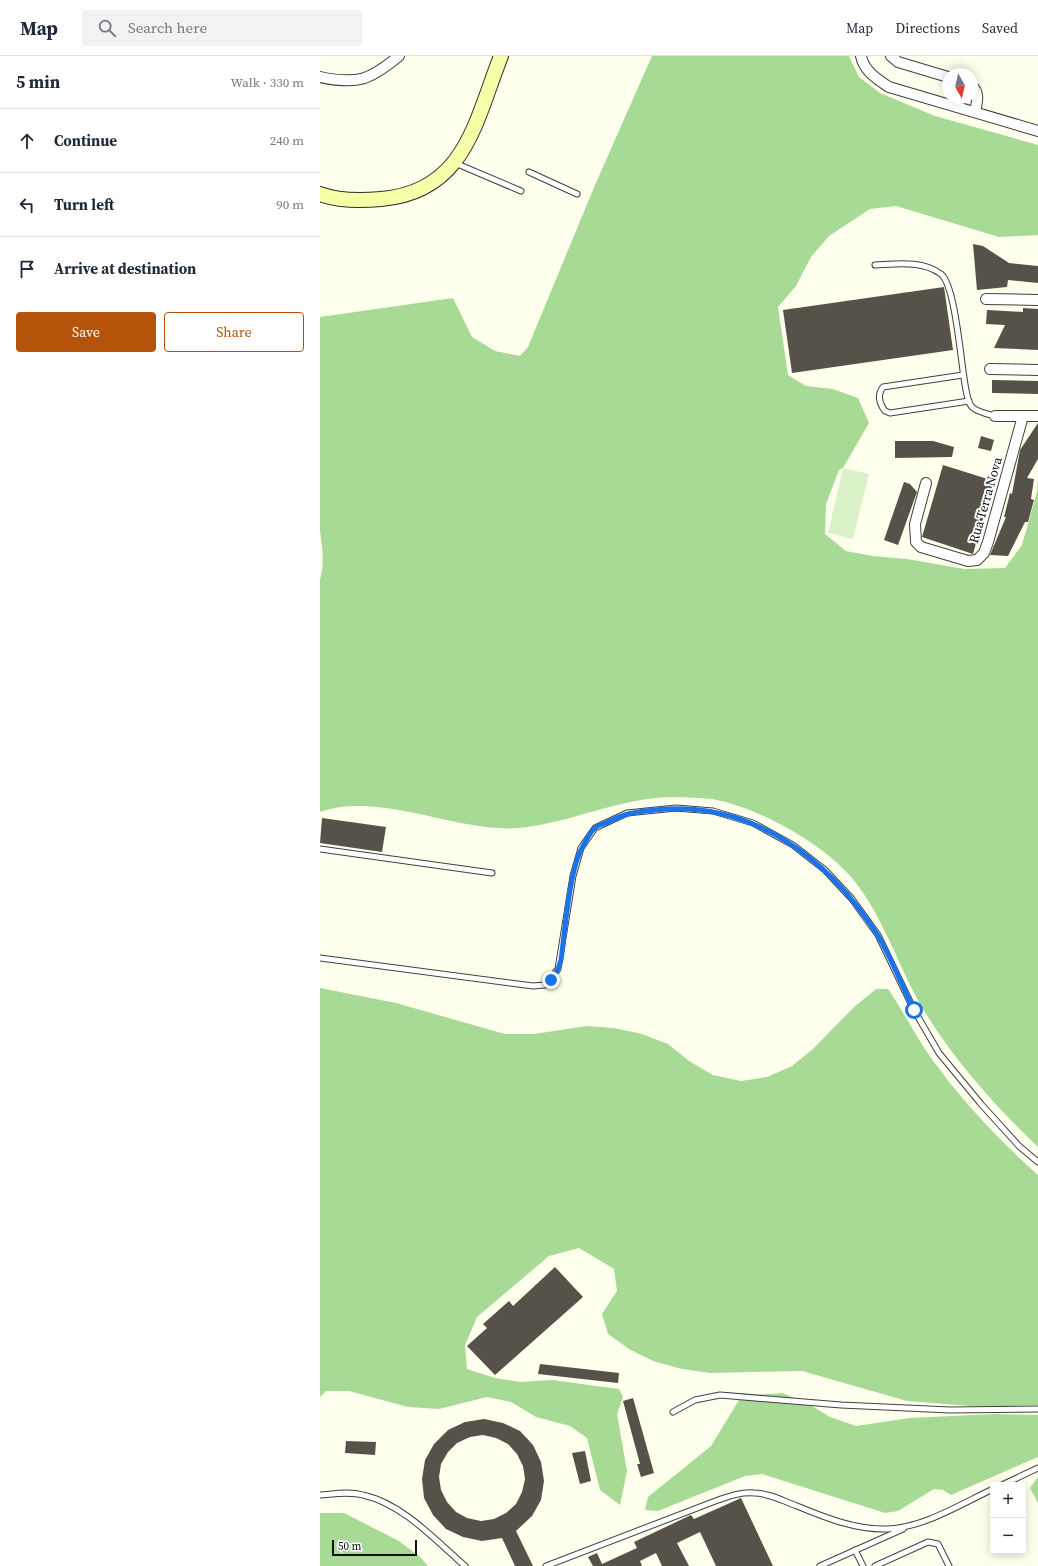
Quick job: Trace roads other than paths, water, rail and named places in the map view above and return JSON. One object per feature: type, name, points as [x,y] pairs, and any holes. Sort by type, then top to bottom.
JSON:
[{"type":"main road","points":[[320,194],[347,200],[370,200],[411,194],[429,187],[456,163],[469,138],[501,56]]},
{"type":"street","points":[[320,77],[357,81],[371,77],[399,56]]},
{"type":"street","points":[[861,56],[862,63],[871,75],[889,87],[1038,131]]},
{"type":"street","points":[[891,56],[898,62],[942,75]]},
{"type":"street","points":[[975,112],[977,104]]},
{"type":"street","points":[[986,299],[1038,300]]},
{"type":"street","points":[[990,369],[1038,370]]},
{"type":"street","points":[[995,416],[1038,416]]},
{"type":"street","name":"Rua Terra Nova","points":[[926,483],[915,524],[916,542],[921,547],[968,561],[977,560],[984,553],[988,542],[1023,416]]},
{"type":"lane","points":[[456,163],[521,191]]},
{"type":"lane","points":[[529,172],[577,194]]},
{"type":"lane","points":[[875,265],[907,264],[926,266],[942,275],[948,285],[953,305],[963,375],[969,401],[972,407],[982,413],[995,416]]},
{"type":"lane","points":[[963,375],[883,387],[879,392],[879,399],[885,411],[890,413],[969,401]]},
{"type":"lane","points":[[320,958],[533,986],[545,985],[558,969],[573,876],[581,848],[595,828],[627,813],[676,808],[713,811],[753,823],[793,845],[830,876],[852,899],[878,935],[914,1010],[939,1053],[981,1104],[1019,1146],[1038,1162]]},
{"type":"lane","points":[[320,849],[492,873]]},
{"type":"lane","points":[[673,1412],[695,1400],[720,1395],[841,1405],[942,1409],[1038,1409]]},
{"type":"lane","points":[[1008,1482],[1038,1468]]},
{"type":"lane","points":[[820,1566],[909,1526],[936,1516],[990,1490]]},
{"type":"lane","points":[[320,1496],[340,1493],[363,1494],[400,1510],[465,1566]]},
{"type":"lane","points":[[546,1566],[718,1500],[741,1493],[766,1494],[829,1520],[847,1524],[888,1529],[909,1526]]},
{"type":"lane","points":[[875,1566],[928,1542],[938,1544],[948,1566]]},
{"type":"lane","points":[[855,1550],[863,1566]]}]
